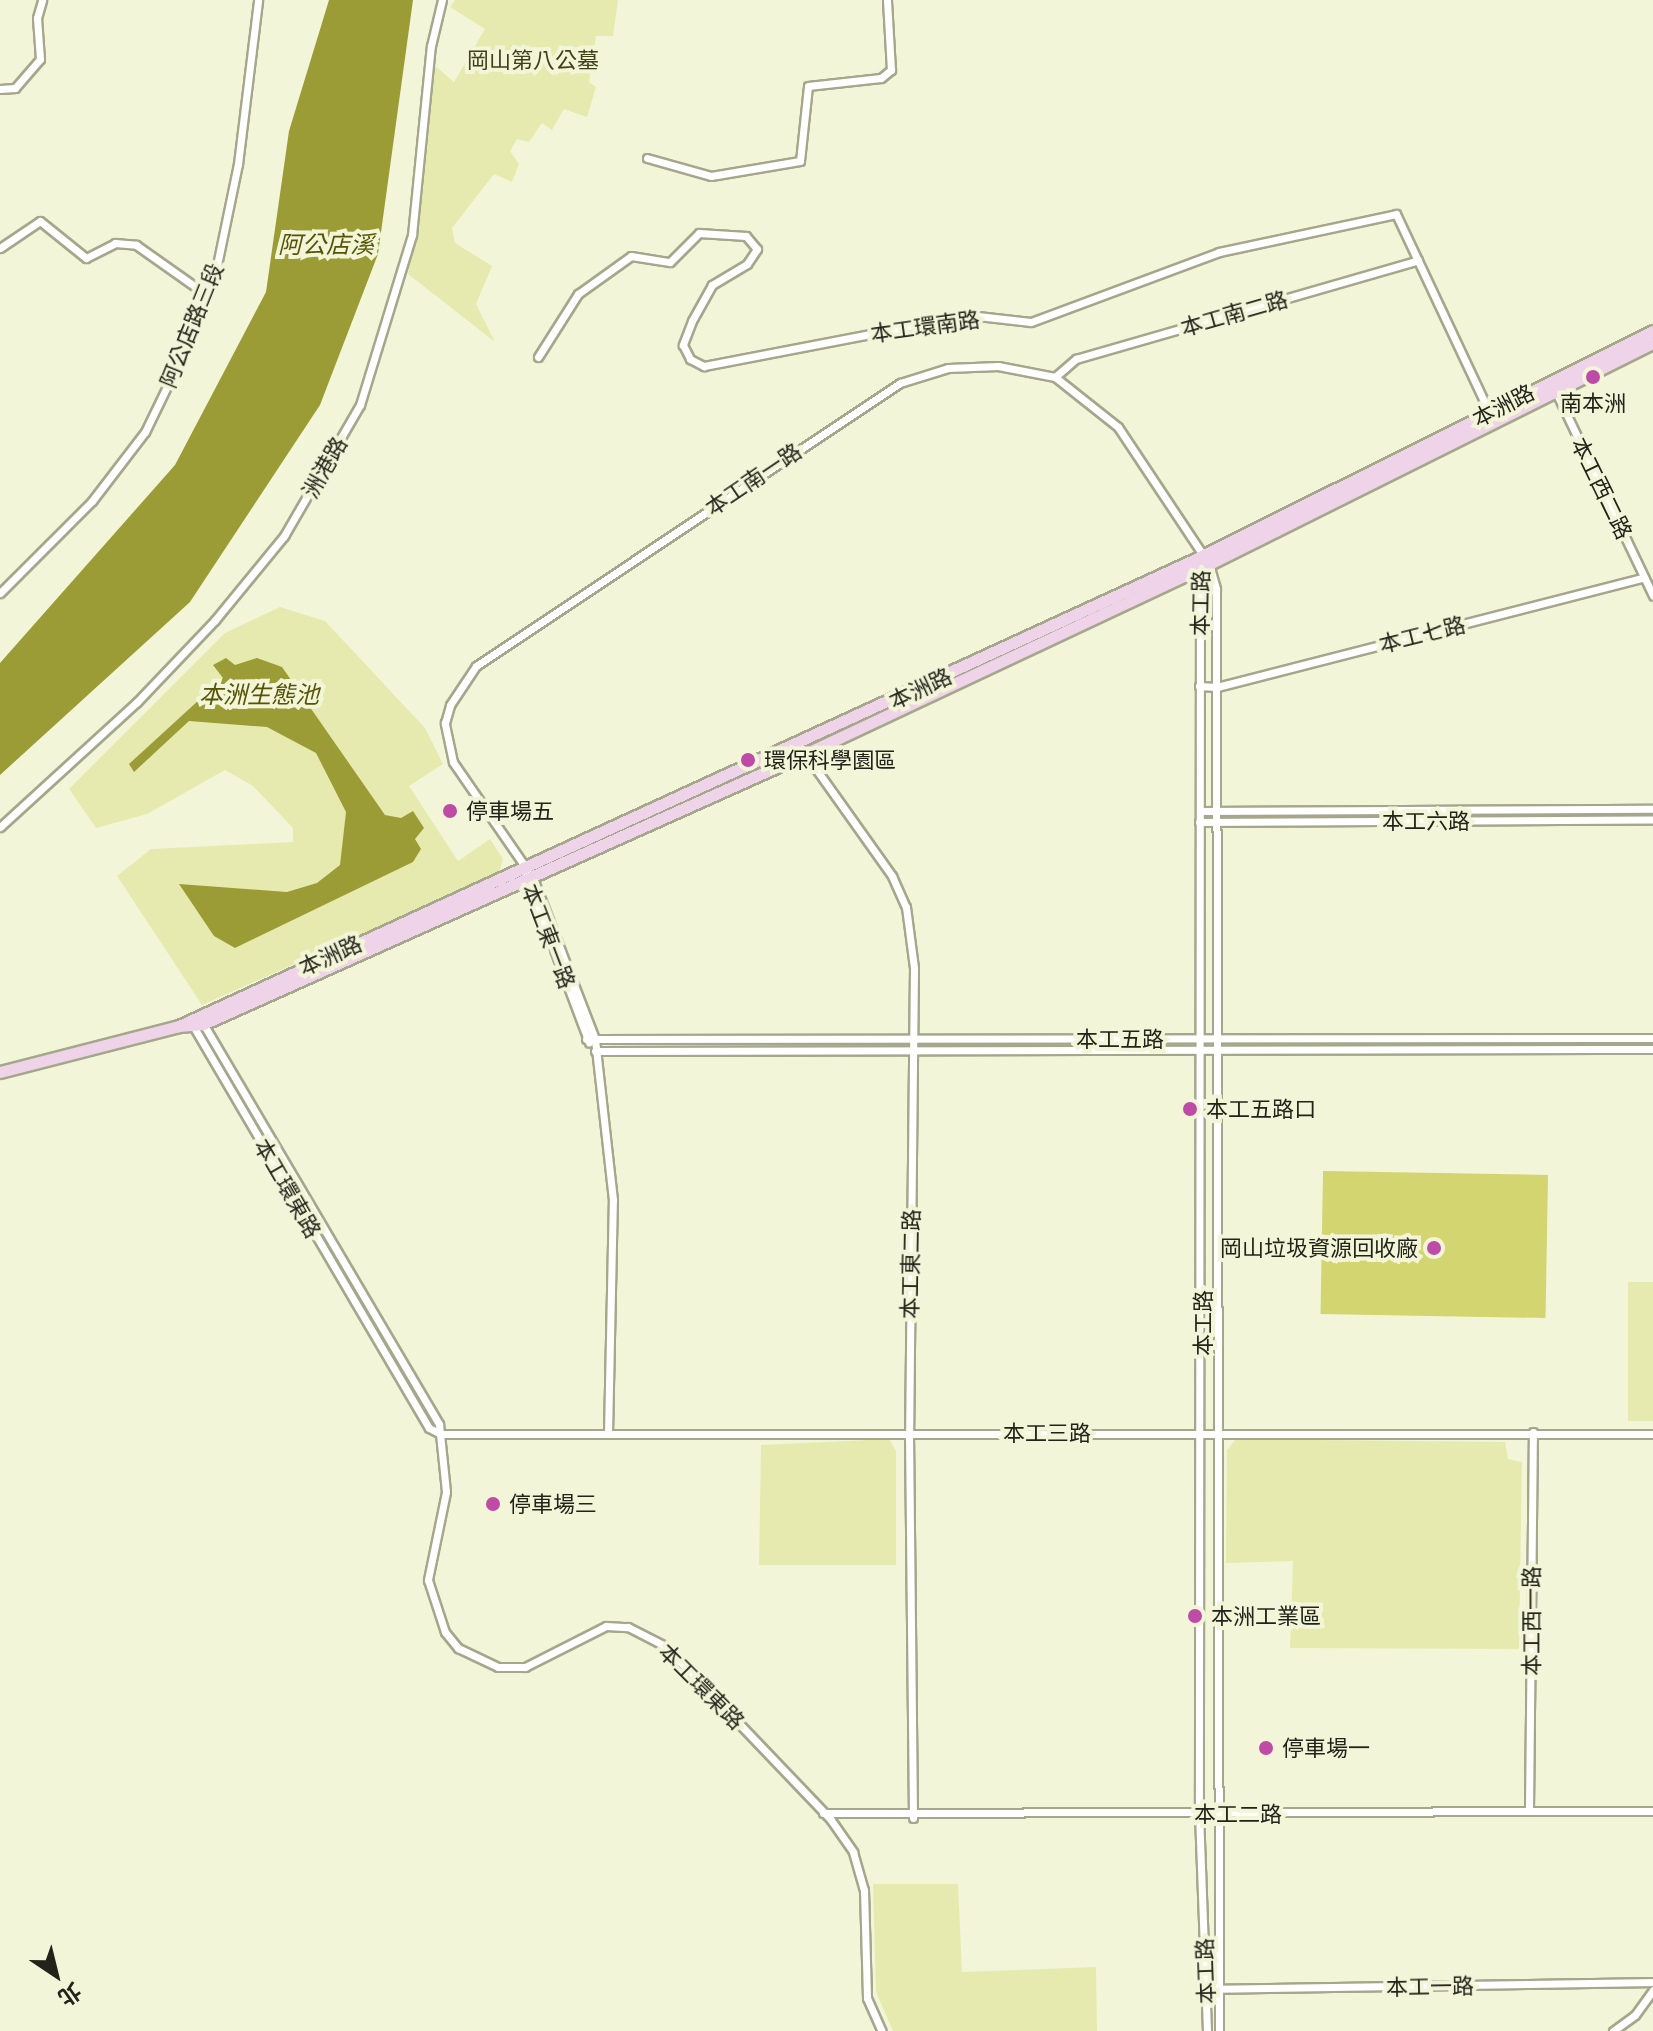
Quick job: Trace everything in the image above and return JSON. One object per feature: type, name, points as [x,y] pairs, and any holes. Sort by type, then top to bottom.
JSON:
[{"type":"main road","name":"本洲路","points":[[0,1072],[193,1022],[528,876],[1203,563],[1553,386],[1653,331]]},
{"type":"main road","name":"本洲路","points":[[1553,386],[1653,343]]},
{"type":"street","points":[[0,89],[15,88],[40,59],[37,18],[42,0]]},
{"type":"street","name":"阿公店路三段","points":[[0,593],[92,501],[145,432],[207,295],[238,164],[258,0]]},
{"type":"street","name":"洲港路","points":[[0,827],[137,702],[215,620],[284,536],[360,405],[412,235],[431,46],[442,0]]},
{"type":"street","points":[[647,158],[711,176],[800,161],[808,86],[881,78],[891,70],[887,0]]},
{"type":"street","name":"本工環南路","points":[[538,357],[578,294],[631,256],[670,262],[699,233],[746,236],[757,249],[747,264],[712,285],[692,321],[683,345],[690,359],[704,366],[969,315],[1031,322],[1219,252],[1396,214],[1492,417]]},
{"type":"street","points":[[0,248],[40,221],[86,258],[115,243],[136,245],[207,295]]},
{"type":"street","name":"本工南二路","points":[[1055,377],[1076,359],[1418,260]]},
{"type":"street","name":"本工南一路","points":[[528,876],[453,762],[447,741],[450,705],[476,666],[900,383],[960,367],[998,366],[1055,377],[1118,427],[1203,563]]},
{"type":"street","name":"本工西二路","points":[[1553,386],[1653,596]]},
{"type":"street","name":"本工路","points":[[1203,563],[1199,686],[1203,1433],[1199,1813],[1207,2031]]},
{"type":"street","name":"本工路","points":[[1203,563],[1216,589],[1219,2031]]},
{"type":"street","name":"本工七路","points":[[1199,686],[1217,687],[1644,577]]},
{"type":"street","name":"本工東二路","points":[[801,750],[892,876],[906,907],[914,968],[909,1434],[913,1818]]},
{"type":"street","name":"本工六路","points":[[1200,811],[1653,809]]},
{"type":"street","name":"本工六路","points":[[1199,822],[1653,820]]},
{"type":"street","name":"本工東一路","points":[[528,876],[595,1051],[613,1200],[608,1434]]},
{"type":"street","name":"本工環東路","points":[[193,1022],[429,1428],[441,1434],[446,1492],[428,1580],[436,1611],[458,1648],[480,1663],[525,1667],[606,1626],[649,1636],[823,1813],[860,1870],[863,1972],[882,2031]]},
{"type":"street","name":"本工五路","points":[[590,1039],[1653,1038]]},
{"type":"street","name":"本工五路","points":[[595,1051],[1653,1049]]},
{"type":"street","name":"本工西一路","points":[[1529,1809],[1533,1432]]},
{"type":"street","name":"本工三路","points":[[441,1434],[1653,1434]]},
{"type":"street","name":"本工二路","points":[[823,1813],[913,1818],[1529,1809],[1653,1811]]},
{"type":"street","name":"本工一路","points":[[1207,1989],[1653,1982]]},
{"type":"street","points":[[1613,2031],[1635,2015],[1653,1990]]},
{"type":"green space","name":"岡山第八公墓","points":[[455,0],[618,0],[613,36],[596,36],[589,82],[596,87],[587,117],[564,109],[552,130],[542,123],[529,142],[517,139],[510,151],[519,164],[512,182],[494,174],[452,228],[455,243],[492,266],[476,304],[495,342],[408,274],[423,188],[432,63],[454,82],[485,29],[450,7]]},
{"type":"green space","points":[[280,607],[325,621],[425,728],[443,764],[409,786],[458,861],[490,839],[503,859],[499,873],[202,1005],[117,876],[151,849],[293,842],[293,828],[253,786],[225,770],[147,814],[96,828],[69,789],[225,633]]},
{"type":"green space","points":[[1628,1282],[1653,1282],[1653,1421],[1628,1421]]},
{"type":"green space","points":[[889,1439],[896,1451],[896,1565],[759,1565],[761,1445]]},
{"type":"green space","points":[[1236,1439],[1505,1442],[1508,1459],[1522,1462],[1519,1649],[1290,1648],[1293,1561],[1226,1563],[1227,1450]]},
{"type":"green space","points":[[873,1884],[958,1884],[962,1972],[1096,1967],[1097,2031],[893,2031],[876,1992]]},
{"type":"water","name":"阿公店溪","points":[[329,0],[413,0],[378,254],[320,405],[190,602],[0,775],[0,663],[175,465],[266,292],[289,131]]},
{"type":"water","name":"本洲生態池","points":[[226,658],[235,665],[257,658],[282,667],[385,815],[401,818],[413,811],[424,828],[415,839],[421,849],[413,862],[235,948],[214,936],[179,884],[287,892],[317,883],[340,865],[346,812],[316,753],[267,727],[189,721],[134,772],[129,764],[223,678],[213,665]]},
{"type":"building","name":"岡山垃圾資源回收廠","points":[[1323,1171],[1548,1175],[1546,1318],[1321,1314]]},
{"type":"place","name":"南本洲","points":[[1593,377]]},
{"type":"place","name":"環保科學園區","points":[[748,760]]},
{"type":"place","name":"停車場五","points":[[450,811]]},
{"type":"place","name":"本工五路口","points":[[1190,1109]]},
{"type":"place","name":"岡山垃圾資源回收廠","points":[[1434,1248]]},
{"type":"place","name":"停車場三","points":[[493,1504]]},
{"type":"place","name":"本洲工業區","points":[[1195,1616]]},
{"type":"place","name":"停車場一","points":[[1266,1748]]}]
